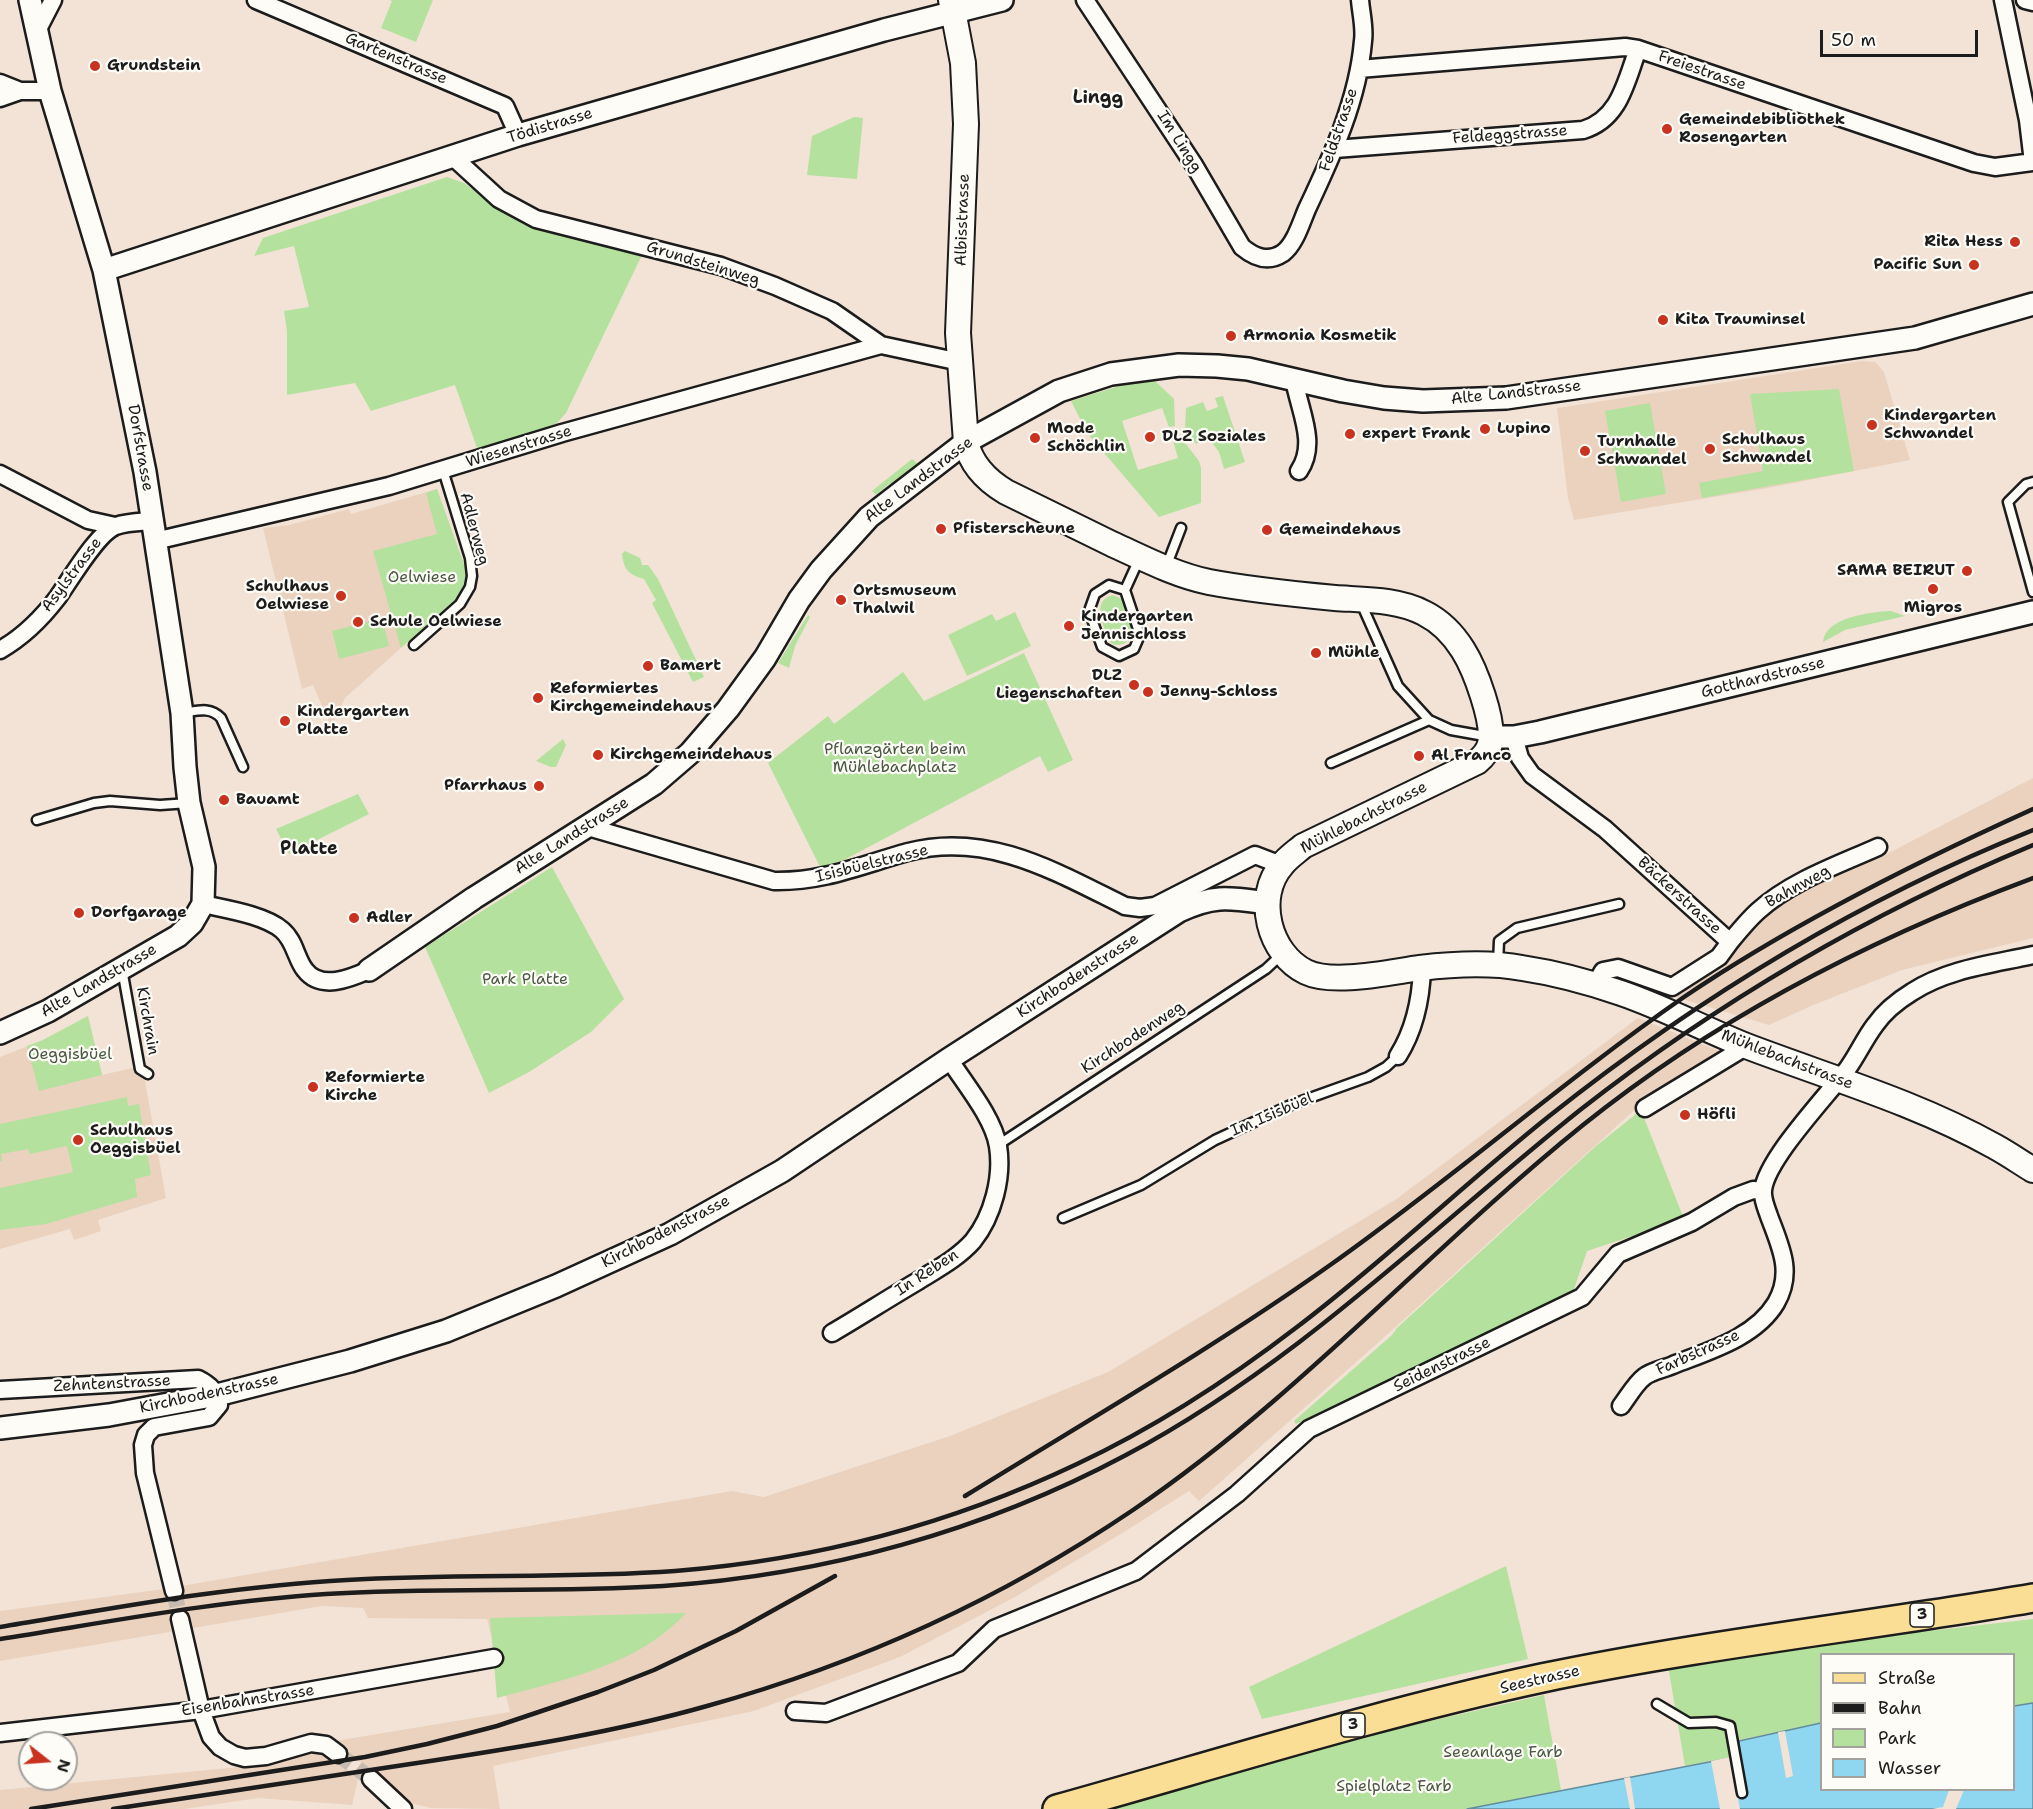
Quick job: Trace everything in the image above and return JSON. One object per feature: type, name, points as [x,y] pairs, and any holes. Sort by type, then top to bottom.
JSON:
[{"type":"main road","name":"Albisstrasse","points":[[953,6],[963,63],[966,124],[958,333],[966,442]]},
{"type":"main road","points":[[966,442],[973,461],[996,486],[1166,568],[1206,581],[1259,591],[1359,600],[1410,607],[1427,614],[1455,638],[1470,662],[1490,722],[1503,737]]},
{"type":"main road","name":"Mühlebachstrasse","points":[[1503,737],[1490,747],[1478,762],[1303,846],[1281,865],[1270,889],[1268,903],[1270,931],[1283,954],[1305,972],[1334,978],[1422,968],[1498,965],[1542,972],[1595,985],[1622,993],[1747,1046],[1930,1115],[1994,1146],[2033,1170]]},
{"type":"main road","name":"Seestrasse","points":[[1057,1809],[1356,1725],[1539,1679],[1653,1656],[2033,1598]]},
{"type":"street","name":"Dorfstrasse","points":[[30,0],[50,91],[104,270],[138,430],[182,713],[189,803],[204,867],[203,904]]},
{"type":"street","points":[[37,31],[53,0]]},
{"type":"street","name":"Gartenstrasse","points":[[256,0],[505,106],[518,135]]},
{"type":"street","name":"Tödistrasse","points":[[104,270],[518,135],[953,6],[1002,0]]},
{"type":"street","name":"Im Lingg","points":[[1085,0],[1194,165],[1242,247],[1252,255],[1263,258],[1274,258],[1285,251]]},
{"type":"street","name":"Feldstrasse","points":[[1285,251],[1294,237],[1335,149],[1359,69],[1364,38],[1360,0]]},
{"type":"street","points":[[2025,0],[2033,2]]},
{"type":"street","points":[[2008,1],[2033,162]]},
{"type":"street","name":"Freiestrasse","points":[[1359,69],[1611,47],[1638,49],[1974,163],[1990,167],[2033,162]]},
{"type":"street","name":"Feldeggstrasse","points":[[1335,149],[1583,130],[1596,126],[1614,109],[1638,49]]},
{"type":"street","points":[[0,83],[20,91]]},
{"type":"street","points":[[0,98],[20,91],[50,91]]},
{"type":"street","name":"Grundsteinweg","points":[[452,156],[500,199],[536,219],[711,263],[775,286],[832,311],[881,345],[960,362]]},
{"type":"street","name":"Alte Landstrasse","points":[[0,1033],[48,1011],[178,936],[192,923],[203,904],[270,922],[283,930],[292,942],[304,970],[315,978],[331,981],[346,980],[369,970],[474,898],[654,784],[690,753],[741,693],[799,600],[838,549],[873,513],[966,442],[1059,391],[1111,374],[1179,365],[1248,369],[1384,398],[1423,401],[1506,398],[1915,338],[2033,304]]},
{"type":"street","name":"Wiesenstrasse","points":[[154,531],[389,486],[562,433],[881,345]]},
{"type":"street","points":[[1294,380],[1309,441],[1305,462],[1299,471]]},
{"type":"street","points":[[0,474],[88,520],[115,526]]},
{"type":"street","name":"Asylstrasse","points":[[0,650],[19,638],[57,598],[102,535],[115,526],[154,531]]},
{"type":"street","name":"Gotthardstrasse","points":[[1503,737],[1719,688],[2033,612]]},
{"type":"street","name":"Bäckerstrasse","points":[[1503,737],[1532,775],[1605,829],[1730,942],[1719,957],[1672,987],[1618,968],[1603,971],[1595,985]]},
{"type":"street","name":"Isisbüelstrasse","points":[[588,827],[774,881],[824,878],[910,852],[941,847],[970,847],[1002,851],[1038,863],[1125,906],[1140,908],[1155,906],[1255,855],[1281,865]]},
{"type":"street","name":"Bahnweg","points":[[1730,942],[1759,909],[1780,895],[1815,875],[1878,848]]},
{"type":"street","name":"Kirchbodenstrasse","points":[[0,1428],[108,1415],[217,1395],[350,1361],[446,1331],[556,1286],[659,1239],[782,1171],[949,1059],[1187,907],[1211,898],[1233,898],[1268,903]]},
{"type":"street","points":[[1763,1191],[1770,1170],[1826,1092],[1839,1080],[1875,1024],[1893,1006],[1913,991],[1935,980],[2033,955]]},
{"type":"street","name":"Im Isisbüel","points":[[1398,1056],[1410,1034],[1416,1016],[1422,968]]},
{"type":"street","points":[[1645,1108],[1747,1046]]},
{"type":"street","name":"In Reben","points":[[832,1333],[956,1257],[973,1240],[987,1215],[996,1193],[999,1167],[998,1145],[988,1120],[949,1059]]},
{"type":"street","name":"Seidenstrasse","points":[[795,1710],[826,1713],[958,1663],[994,1629],[1136,1571],[1237,1494],[1309,1429],[1582,1298],[1618,1254],[1692,1222],[1734,1197],[1753,1190],[1763,1191]]},
{"type":"street","name":"Farbstrasse","points":[[1621,1406],[1644,1377],[1738,1337],[1768,1315],[1783,1285],[1785,1268],[1783,1253],[1764,1202],[1763,1191]]},
{"type":"street","name":"Zehntenstrasse","points":[[0,1390],[198,1379],[208,1384],[217,1395]]},
{"type":"street","points":[[174,1591],[145,1473],[143,1445],[146,1435],[154,1427],[209,1417],[219,1405],[217,1395]]},
{"type":"street","points":[[180,1619],[201,1710],[215,1742],[234,1755],[245,1758],[266,1756],[311,1743],[326,1745],[338,1754]]},
{"type":"street","name":"Eisenbahnstrasse","points":[[0,1733],[201,1710],[494,1658]]},
{"type":"street","points":[[371,1779],[403,1809]]},
{"type":"lane","name":"Adlerweg","points":[[414,645],[460,604],[470,586],[472,576],[470,558],[443,470]]},
{"type":"lane","points":[[2033,482],[2026,484],[2008,502],[2033,592]]},
{"type":"lane","points":[[1166,568],[1181,528]]},
{"type":"lane","points":[[1125,590],[1109,585],[1095,594],[1089,611],[1102,647],[1119,656],[1134,649],[1140,635],[1125,590],[1140,557]]},
{"type":"lane","points":[[1359,600],[1398,686],[1429,720],[1451,730],[1503,737]]},
{"type":"lane","points":[[182,713],[209,710],[216,712],[221,718],[243,767]]},
{"type":"lane","points":[[1331,763],[1429,720]]},
{"type":"lane","points":[[37,820],[102,802],[160,805],[189,803]]},
{"type":"lane","points":[[1498,965],[1499,941],[1517,928],[1619,904]]},
{"type":"lane","name":"Kirchbodenweg","points":[[998,1145],[1266,969],[1283,954]]},
{"type":"lane","name":"Kirchrain","points":[[122,968],[140,1069],[148,1074]]},
{"type":"lane","name":"Im Isisbüel","points":[[1063,1218],[1141,1185],[1225,1135],[1293,1104],[1368,1077],[1386,1067],[1398,1056]]},
{"type":"lane","points":[[1657,1704],[1689,1723],[1716,1722],[1730,1726],[1742,1793]]},
{"type":"shaded area","points":[[1862,361],[1875,362],[1884,372],[1910,460],[1768,488],[1574,520],[1568,498],[1557,408]]},
{"type":"shaded area","name":"Schule Oelwiese","points":[[437,489],[466,570],[463,590],[345,698],[331,727],[313,685],[302,689],[263,528],[289,525],[349,509],[351,514]]},
{"type":"shaded area","points":[[2033,778],[2033,938],[1902,970],[1769,1025],[1672,996],[1733,955],[1759,920],[1813,884],[1881,857]]},
{"type":"shaded area","name":"Schulhaus Oeggisbüel","points":[[88,1016],[102,1075],[137,1067],[145,1081],[166,1198],[98,1220],[101,1231],[74,1240],[70,1229],[0,1249],[0,1057],[43,1040]]},
{"type":"shaded area","points":[[1638,1018],[1722,1052],[1640,1105],[1389,1333],[1199,1501],[1189,1491],[1015,1597],[900,1657],[754,1711],[493,1766],[500,1809],[431,1808],[410,1803],[335,1741],[510,1712],[487,1619],[368,1618],[363,1608],[322,1606],[0,1661],[0,1611],[164,1589],[732,1491],[764,1497],[950,1436],[1108,1372],[1395,1200]]},
{"type":"shaded area","points":[[319,1750],[334,1757],[358,1779],[352,1805],[258,1798],[184,1809],[0,1809],[0,1790],[18,1788],[18,1791],[78,1791],[78,1782],[270,1764]]},
{"type":"green space","points":[[390,0],[433,0],[416,42],[381,28],[392,1]]},
{"type":"green space","points":[[854,117],[863,118],[857,179],[807,175],[812,136]]},
{"type":"green space","points":[[447,177],[464,183],[512,217],[551,232],[642,255],[566,413],[557,423],[547,428],[478,451],[455,385],[371,411],[355,383],[287,395],[287,331],[284,311],[309,307],[294,246],[254,256],[263,238]]},
{"type":"green space","points":[[1154,380],[1174,399],[1175,426],[1169,427],[1162,408],[1122,421],[1138,470],[1178,458],[1172,437],[1179,435],[1199,461],[1201,468],[1201,503],[1159,517],[1087,433],[1071,401],[1122,385]]},
{"type":"green space","points":[[1839,389],[1854,471],[1702,498],[1699,483],[1763,471],[1750,394]]},
{"type":"green space","points":[[1223,396],[1245,462],[1224,469],[1219,452],[1207,436],[1196,444],[1185,428],[1186,408],[1203,402],[1207,411],[1218,407],[1215,398]]},
{"type":"green space","points":[[1650,403],[1666,494],[1621,502],[1605,411]]},
{"type":"green space","points":[[912,459],[917,463],[915,469],[893,486],[890,483],[876,495],[872,491]]},
{"type":"green space","name":"Oelwiese","points":[[437,489],[466,570],[466,579],[458,597],[401,648],[373,551],[437,534],[426,493]]},
{"type":"green space","points":[[625,551],[640,558],[642,565],[648,565],[658,579],[704,677],[693,682],[652,603],[656,600],[644,579],[634,575],[626,568],[622,554]]},
{"type":"green space","points":[[1113,595],[1124,600],[1133,622],[1130,639],[1120,645],[1113,644],[1109,640],[1100,609],[1103,600]]},
{"type":"green space","points":[[1891,611],[1905,616],[1845,630],[1823,642],[1826,634],[1840,621],[1861,615]]},
{"type":"green space","points":[[1015,612],[1031,646],[967,676],[948,635],[992,614],[996,621]]},
{"type":"green space","points":[[808,615],[810,617],[795,646],[789,668],[778,663]]},
{"type":"green space","points":[[382,618],[389,646],[339,659],[332,631]]},
{"type":"green space","name":"Pflanzgärten beim Mühlebachplatz","points":[[1024,653],[1073,760],[1048,772],[1040,756],[844,860],[820,867],[768,763],[828,716],[834,724],[903,672],[924,701]]},
{"type":"green space","points":[[563,739],[566,745],[556,767],[536,761]]},
{"type":"green space","points":[[358,794],[369,814],[289,854],[276,829]]},
{"type":"green space","name":"Park Platte","points":[[552,867],[624,999],[591,1032],[529,1072],[489,1093],[425,947]]},
{"type":"green space","name":"Oeggisbüel","points":[[88,1016],[102,1075],[39,1091],[27,1046]]},
{"type":"green space","points":[[127,1097],[128,1106],[139,1104],[151,1175],[135,1179],[137,1197],[46,1224],[0,1230],[0,1188],[73,1172],[67,1146],[30,1154],[28,1149],[1,1154],[2,1161],[0,1161],[0,1124]]},
{"type":"green space","points":[[1641,1110],[1684,1219],[1587,1251],[1571,1298],[1296,1424],[1294,1421],[1392,1335],[1596,1146]]},
{"type":"green space","points":[[1506,1566],[1528,1659],[1262,1719],[1249,1687]]},
{"type":"green space","points":[[686,1613],[646,1646],[623,1658],[573,1677],[497,1698],[490,1618]]},
{"type":"green space","points":[[2033,1619],[2033,1703],[2015,1707],[2015,1653],[1820,1653],[1820,1723],[1739,1740],[1740,1755],[1685,1766],[1668,1666],[1807,1645]]},
{"type":"green space","name":"Seeanlage Farb","points":[[1544,1695],[1561,1790],[1466,1809],[1096,1809],[1400,1728]]},
{"type":"water","points":[[2033,1703],[2033,1809],[1467,1809],[1740,1756],[1739,1741],[1820,1723],[1820,1791],[2015,1791],[2015,1706]]},
{"type":"pier","points":[[1785,1731],[1793,1776],[1786,1778],[1778,1732]]},
{"type":"pier","points":[[1730,1757],[1740,1809],[1720,1809],[1711,1761]]},
{"type":"pier","points":[[1630,1777],[1635,1809],[1630,1809],[1624,1778]]},
{"type":"pier","points":[[1949,1791],[1964,1791],[1956,1809],[1932,1809],[1943,1807]]},
{"type":"tunnel","points":[[174,1591],[180,1619]]},
{"type":"tunnel","points":[[338,1754],[371,1779]]},
{"type":"railway","points":[[965,1496],[1243,1324],[1333,1263],[1378,1231],[1639,1029],[1725,970],[1854,896],[2033,809]]},
{"type":"railway","points":[[0,1627],[173,1599],[304,1583],[388,1578],[593,1575],[727,1566],[779,1558],[881,1536],[981,1504],[1106,1450],[1191,1402],[1245,1366],[1361,1276],[1548,1117],[1662,1032],[1720,993],[1780,955],[1842,920],[1904,888],[2033,830]]},
{"type":"railway","points":[[0,1639],[163,1613],[285,1597],[368,1592],[621,1588],[723,1580],[783,1572],[843,1560],[960,1527],[1016,1506],[1126,1455],[1188,1419],[1248,1380],[1361,1293],[1580,1110],[1686,1032],[1741,996],[1855,930],[1913,900],[2033,845]]},
{"type":"railway","points":[[113,1809],[526,1745],[671,1716],[819,1670],[874,1649],[981,1600],[1084,1542],[1193,1466],[1307,1372],[1526,1173],[1583,1125],[1687,1049],[1742,1015],[1855,954],[1973,901],[2033,878]]},
{"type":"railway","points":[[31,1809],[365,1757],[497,1726],[598,1692],[654,1670],[736,1631],[835,1576]]},
{"type":"place","name":"Grundstein","points":[[95,66]]},
{"type":"place","name":"Gemeindebibliothek Rosengarten","points":[[1667,129]]},
{"type":"place","name":"Rita Hess","points":[[2015,242]]},
{"type":"place","name":"Pacific Sun","points":[[1974,265]]},
{"type":"place","name":"Kita Trauminsel","points":[[1663,320]]},
{"type":"place","name":"Armonia Kosmetik","points":[[1231,336]]},
{"type":"place","name":"Kindergarten Schwandel","points":[[1872,425]]},
{"type":"place","name":"Lupino","points":[[1485,429]]},
{"type":"place","name":"expert Frank","points":[[1350,434]]},
{"type":"place","name":"DLZ Soziales","points":[[1150,437]]},
{"type":"place","name":"Mode Schöchlin","points":[[1035,438]]},
{"type":"place","name":"Schulhaus Schwandel","points":[[1710,449]]},
{"type":"place","name":"Turnhalle Schwandel","points":[[1585,451]]},
{"type":"place","name":"Pfisterscheune","points":[[941,529]]},
{"type":"place","name":"Gemeindehaus","points":[[1267,530]]},
{"type":"place","name":"SAMA BEIRUT","points":[[1967,571]]},
{"type":"place","name":"Migros","points":[[1933,589]]},
{"type":"place","name":"Schulhaus Oelwiese","points":[[341,596]]},
{"type":"place","name":"Ortsmuseum Thalwil","points":[[841,600]]},
{"type":"place","name":"Schule Oelwiese","points":[[358,622]]},
{"type":"place","name":"Kindergarten Jennischloss","points":[[1069,626]]},
{"type":"place","name":"Mühle","points":[[1316,653]]},
{"type":"place","name":"Bamert","points":[[648,666]]},
{"type":"place","name":"DLZ Liegenschaften","points":[[1134,685]]},
{"type":"place","name":"Jenny-Schloss","points":[[1148,692]]},
{"type":"place","name":"Reformiertes Kirchgemeindehaus","points":[[538,698]]},
{"type":"place","name":"Kindergarten Platte","points":[[285,721]]},
{"type":"place","name":"Kirchgemeindehaus","points":[[598,755]]},
{"type":"place","name":"Al Franco","points":[[1419,756]]},
{"type":"place","name":"Pfarrhaus","points":[[539,786]]},
{"type":"place","name":"Bauamt","points":[[224,800]]},
{"type":"place","name":"Dorfgarage","points":[[79,913]]},
{"type":"place","name":"Adler","points":[[354,918]]},
{"type":"place","name":"Reformierte Kirche","points":[[313,1087]]},
{"type":"place","name":"Höfli","points":[[1685,1115]]},
{"type":"place","name":"Schulhaus Oeggisbüel","points":[[78,1140]]},
{"type":"district","name":"Lingg","points":[[1098,98]]},
{"type":"district","name":"Platte","points":[[309,849]]},
{"type":"park label","name":"Spielplatz Farb","points":[[1394,1787]]}]
